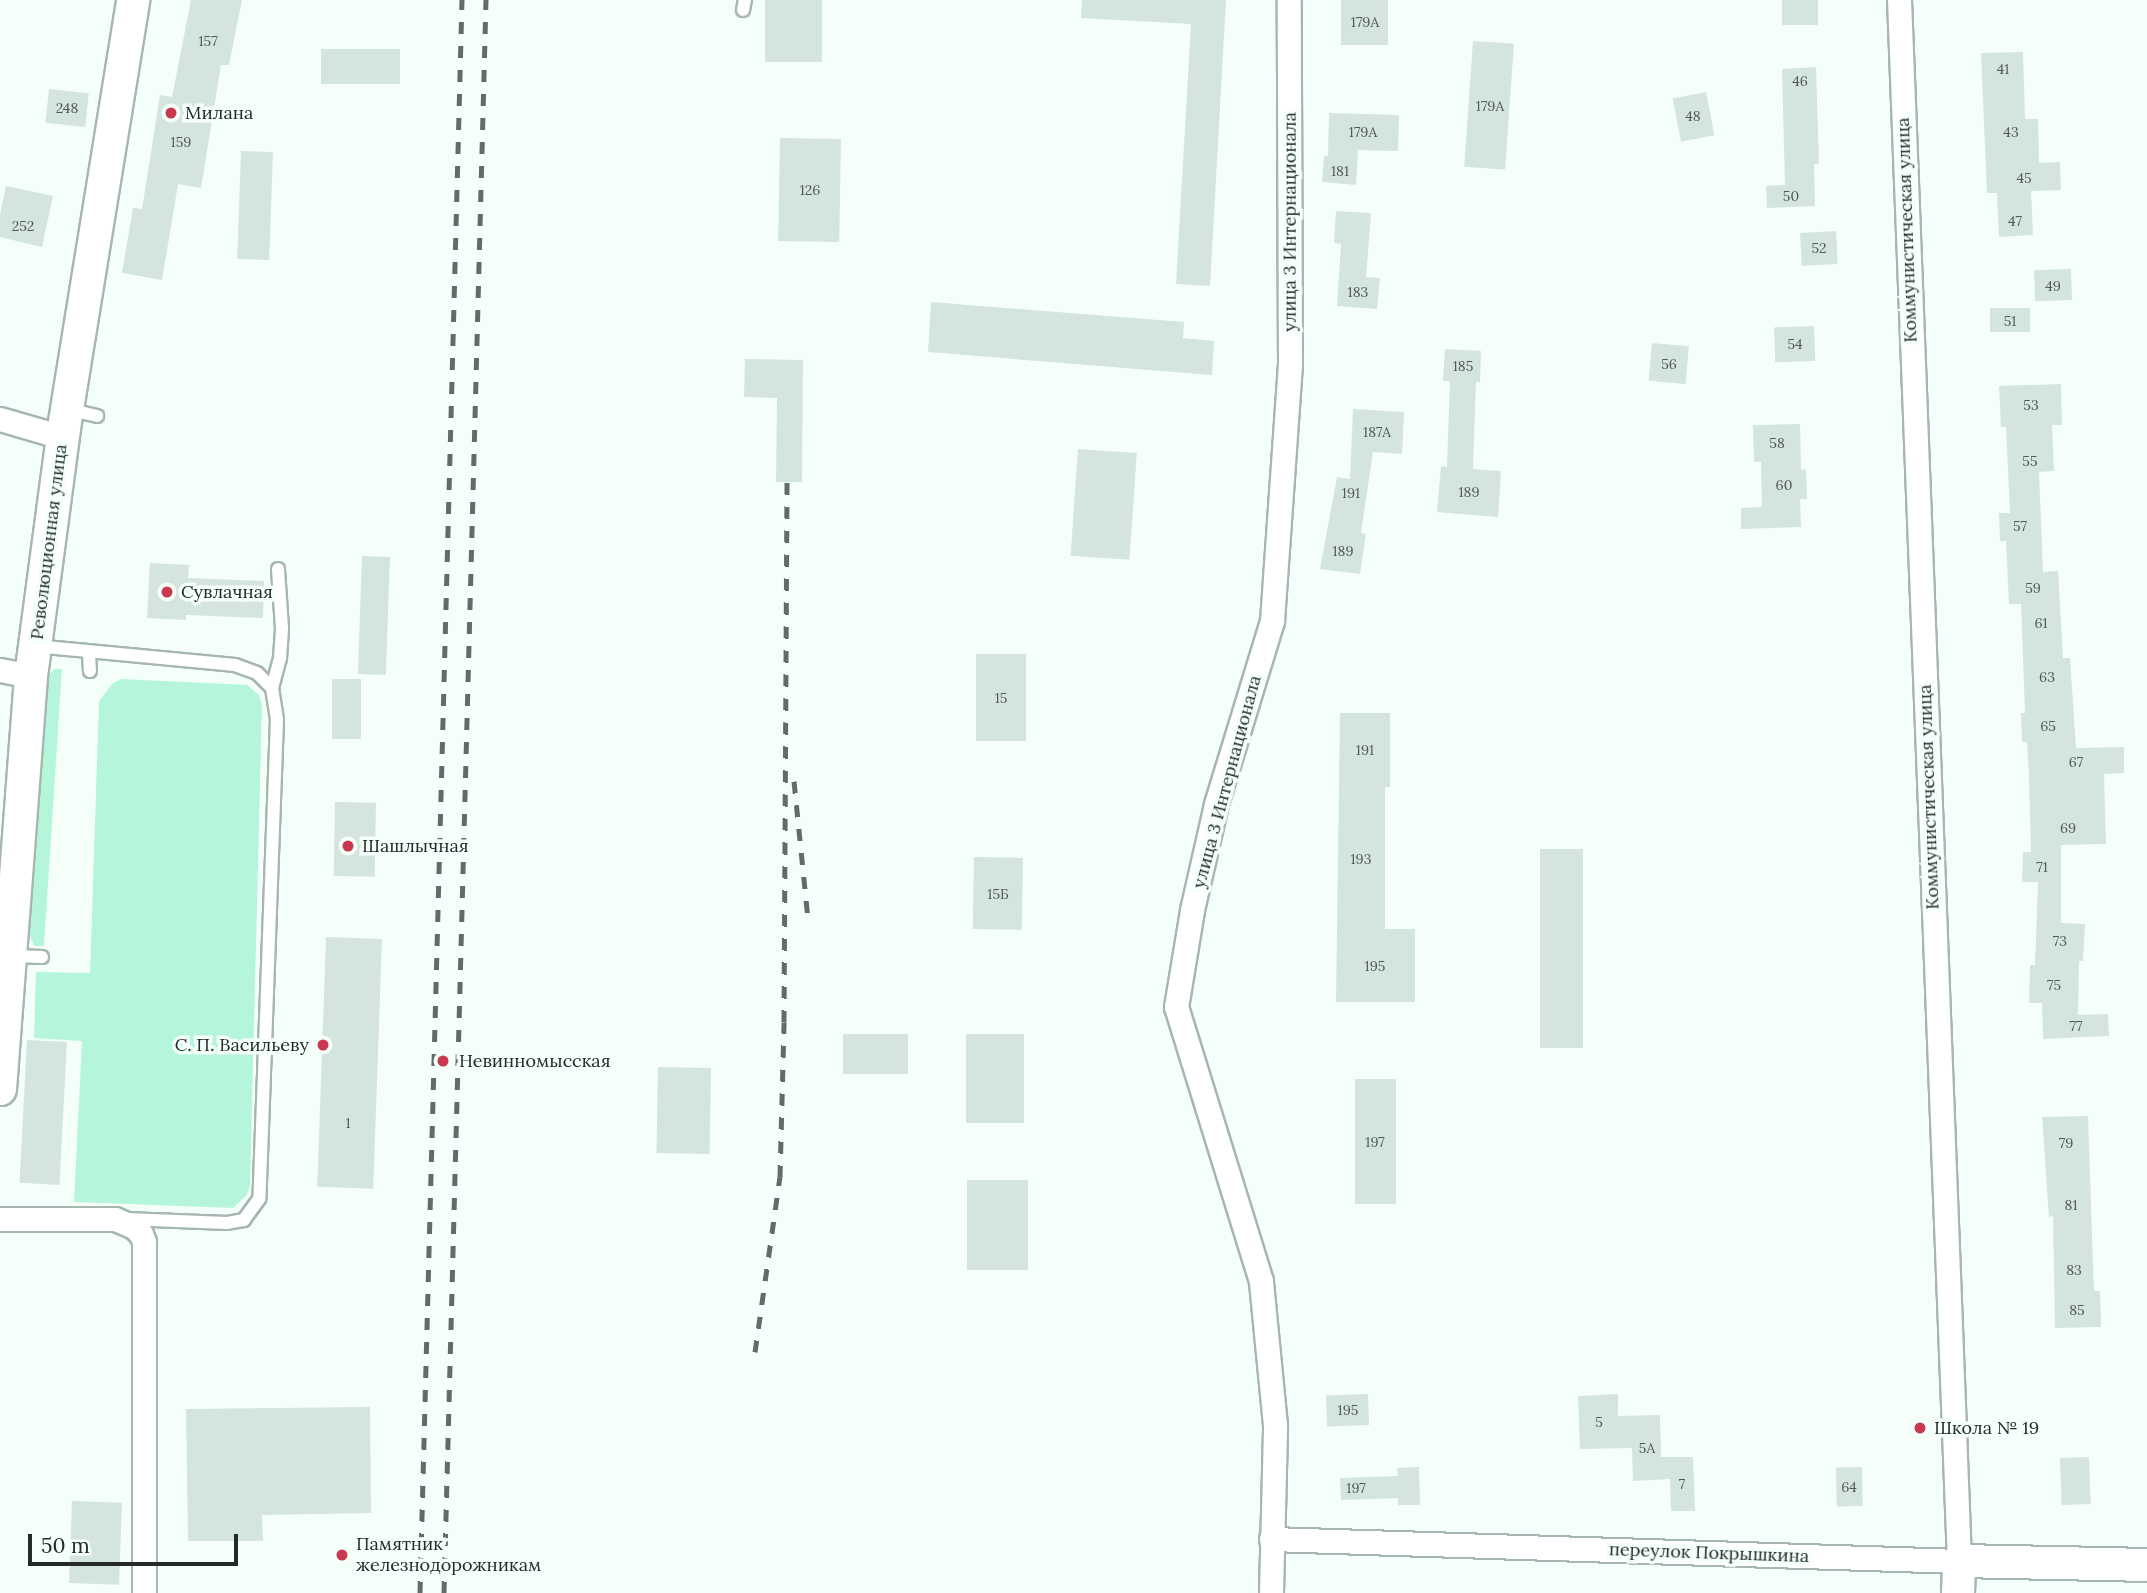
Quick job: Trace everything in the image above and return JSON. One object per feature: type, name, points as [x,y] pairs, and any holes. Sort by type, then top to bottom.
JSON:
[{"type":"main road","name":"Революционная улица","points":[[0,1089],[8,956],[33,661],[75,421],[133,0]]},
{"type":"main road","name":"переулок Покрышкина","points":[[1959,1561],[2147,1565]]},
{"type":"main road","name":"Коммунистическая улица","points":[[1958,1593],[1959,1561]]},
{"type":"street","name":"улица 3 Интернационала","points":[[1271,1593],[1275,1425],[1261,1281],[1176,1007],[1192,910],[1216,804],[1272,621],[1290,366],[1289,0]]},
{"type":"street","name":"Коммунистическая улица","points":[[1899,0],[1959,1561]]},
{"type":"street","points":[[0,419],[75,421]]},
{"type":"street","points":[[0,670],[33,661]]},
{"type":"street","points":[[0,1219],[115,1219],[135,1227],[144,1241],[145,1593]]},
{"type":"street","name":"переулок Покрышкина","points":[[1271,1539],[1959,1561]]},
{"type":"lane","points":[[115,1219],[227,1223],[243,1220],[259,1199],[277,719],[272,688],[280,657],[282,628],[278,569]]},
{"type":"lane","points":[[89,653],[90,671]]},
{"type":"lane","points":[[33,661],[89,653],[235,665],[257,673],[272,688]]},
{"type":"lane","points":[[8,956],[42,957]]},
{"type":"green space","points":[[54,669],[62,669],[44,946],[34,946],[28,930],[47,678]]},
{"type":"green space","points":[[122,679],[247,685],[259,695],[262,705],[250,1185],[247,1195],[233,1208],[74,1202],[82,1041],[34,1038],[36,972],[90,973],[99,701],[113,683]]},
{"type":"building","points":[[191,0],[242,0],[229,65],[221,65],[201,188],[178,184],[162,280],[122,273],[133,208],[142,209],[160,95],[172,97]]},
{"type":"building","points":[[765,0],[822,0],[822,62],[765,62]]},
{"type":"building","points":[[1082,0],[1226,0],[1210,286],[1176,284],[1191,24],[1081,18]]},
{"type":"building","points":[[1341,0],[1388,0],[1388,45],[1341,45]]},
{"type":"building","points":[[1782,0],[1818,0],[1818,25],[1782,25]]},
{"type":"building","points":[[1473,41],[1514,44],[1505,170],[1464,167]]},
{"type":"building","points":[[321,49],[400,49],[400,84],[321,84]]},
{"type":"building","points":[[2023,52],[2025,119],[2038,119],[2039,163],[2060,162],[2061,190],[2031,191],[2033,235],[1999,237],[1997,193],[1987,193],[1981,53]]},
{"type":"building","points":[[1816,67],[1819,164],[1814,164],[1815,206],[1767,208],[1766,186],[1785,185],[1782,69]]},
{"type":"building","points":[[49,89],[89,93],[85,127],[45,123]]},
{"type":"building","points":[[1706,92],[1714,135],[1681,142],[1673,98]]},
{"type":"building","points":[[1329,113],[1399,115],[1398,151],[1358,150],[1356,185],[1322,182],[1324,156],[1328,156]]},
{"type":"building","points":[[780,138],[841,139],[839,242],[778,241]]},
{"type":"building","points":[[241,151],[273,152],[269,260],[237,259]]},
{"type":"building","points":[[6,186],[53,196],[42,247],[0,237],[0,215]]},
{"type":"building","points":[[1336,211],[1371,213],[1366,277],[1380,278],[1377,309],[1337,306],[1341,244],[1334,243]]},
{"type":"building","points":[[1836,231],[1838,264],[1802,266],[1800,233]]},
{"type":"building","points":[[2071,269],[2072,300],[2035,301],[2034,270]]},
{"type":"building","points":[[931,302],[1184,322],[1183,338],[1214,341],[1212,375],[928,352]]},
{"type":"building","points":[[1990,308],[2030,308],[2030,332],[1990,332]]},
{"type":"building","points":[[1814,326],[1815,361],[1775,362],[1774,327]]},
{"type":"building","points":[[1652,343],[1689,346],[1686,384],[1649,381]]},
{"type":"building","points":[[1445,349],[1481,351],[1480,382],[1476,382],[1473,469],[1501,471],[1498,517],[1437,512],[1441,466],[1447,467],[1450,381],[1443,381]]},
{"type":"building","points":[[745,359],[803,360],[802,482],[776,482],[777,398],[744,397]]},
{"type":"building","points":[[2061,384],[2062,425],[2052,425],[2054,471],[2039,472],[2043,572],[2058,571],[2063,658],[2070,658],[2076,748],[2124,747],[2124,773],[2104,774],[2106,844],[2061,845],[2061,923],[2085,924],[2083,961],[2079,961],[2078,1015],[2108,1014],[2109,1036],[2043,1039],[2042,1003],[2029,1003],[2030,965],[2035,965],[2038,882],[2022,882],[2023,852],[2031,852],[2027,742],[2022,742],[2021,713],[2025,713],[2021,604],[2009,604],[2006,541],[2000,541],[1999,513],[2010,513],[2006,427],[2001,427],[1999,386]]},
{"type":"building","points":[[1353,409],[1404,412],[1402,454],[1373,452],[1361,533],[1366,534],[1360,574],[1320,569],[1337,477],[1350,479]]},
{"type":"building","points":[[1800,424],[1801,470],[1806,469],[1807,499],[1800,499],[1801,527],[1741,529],[1741,508],[1762,507],[1761,462],[1754,462],[1753,425]]},
{"type":"building","points":[[1078,449],[1137,453],[1129,560],[1071,556]]},
{"type":"building","points":[[362,556],[390,557],[386,675],[358,674]]},
{"type":"building","points":[[150,563],[189,565],[188,578],[264,581],[263,618],[186,615],[186,620],[147,618]]},
{"type":"building","points":[[976,654],[1026,654],[1026,741],[976,741]]},
{"type":"building","points":[[332,679],[361,679],[361,739],[332,739]]},
{"type":"building","points":[[1340,713],[1390,713],[1390,787],[1385,787],[1385,929],[1415,929],[1415,1002],[1336,1002]]},
{"type":"building","points":[[335,802],[376,803],[375,877],[334,876]]},
{"type":"building","points":[[1540,849],[1583,849],[1583,1048],[1540,1048]]},
{"type":"building","points":[[974,857],[1023,858],[1022,930],[973,929]]},
{"type":"building","points":[[326,937],[382,939],[373,1189],[317,1187]]},
{"type":"building","points":[[843,1034],[908,1034],[908,1074],[843,1074]]},
{"type":"building","points":[[966,1034],[1024,1034],[1024,1123],[966,1123]]},
{"type":"building","points":[[27,1040],[67,1042],[59,1185],[20,1183]]},
{"type":"building","points":[[658,1067],[711,1068],[709,1154],[656,1153]]},
{"type":"building","points":[[1355,1079],[1396,1079],[1396,1204],[1355,1204]]},
{"type":"building","points":[[2088,1116],[2094,1291],[2100,1291],[2101,1327],[2055,1328],[2053,1216],[2049,1217],[2042,1117]]},
{"type":"building","points":[[967,1180],[1028,1180],[1028,1270],[967,1270]]},
{"type":"building","points":[[1368,1394],[1369,1425],[1327,1426],[1326,1395]]},
{"type":"building","points":[[1618,1394],[1618,1416],[1660,1415],[1661,1457],[1693,1457],[1695,1511],[1671,1511],[1670,1479],[1633,1481],[1632,1448],[1580,1449],[1578,1396]]},
{"type":"building","points":[[370,1407],[371,1513],[262,1515],[263,1541],[188,1541],[186,1409]]},
{"type":"building","points":[[2089,1457],[2091,1504],[2062,1505],[2060,1458]]},
{"type":"building","points":[[1419,1467],[1420,1505],[1398,1505],[1398,1498],[1341,1500],[1340,1478],[1398,1476],[1397,1468]]},
{"type":"building","points":[[1836,1467],[1862,1467],[1863,1506],[1837,1506]]},
{"type":"building","points":[[72,1501],[122,1503],[119,1585],[69,1583]]},
{"type":"railway","points":[[420,1593],[462,0]]},
{"type":"railway","points":[[444,1593],[486,0]]},
{"type":"railway","points":[[755,1352],[780,1177],[784,1022],[787,482]]},
{"type":"railway","points":[[794,781],[808,919]]},
{"type":"place","name":"Милана","points":[[171,113]]},
{"type":"place","name":"Сувлачная","points":[[167,592]]},
{"type":"place","name":"Шашлычная","points":[[348,846]]},
{"type":"place","name":"С. П. Васильеву","points":[[323,1045]]},
{"type":"place","name":"Невинномысская","points":[[443,1061]]},
{"type":"place","name":"Школа № 19","points":[[1920,1428]]},
{"type":"place","name":"Памятник железнодорожникам","points":[[342,1555]]}]
